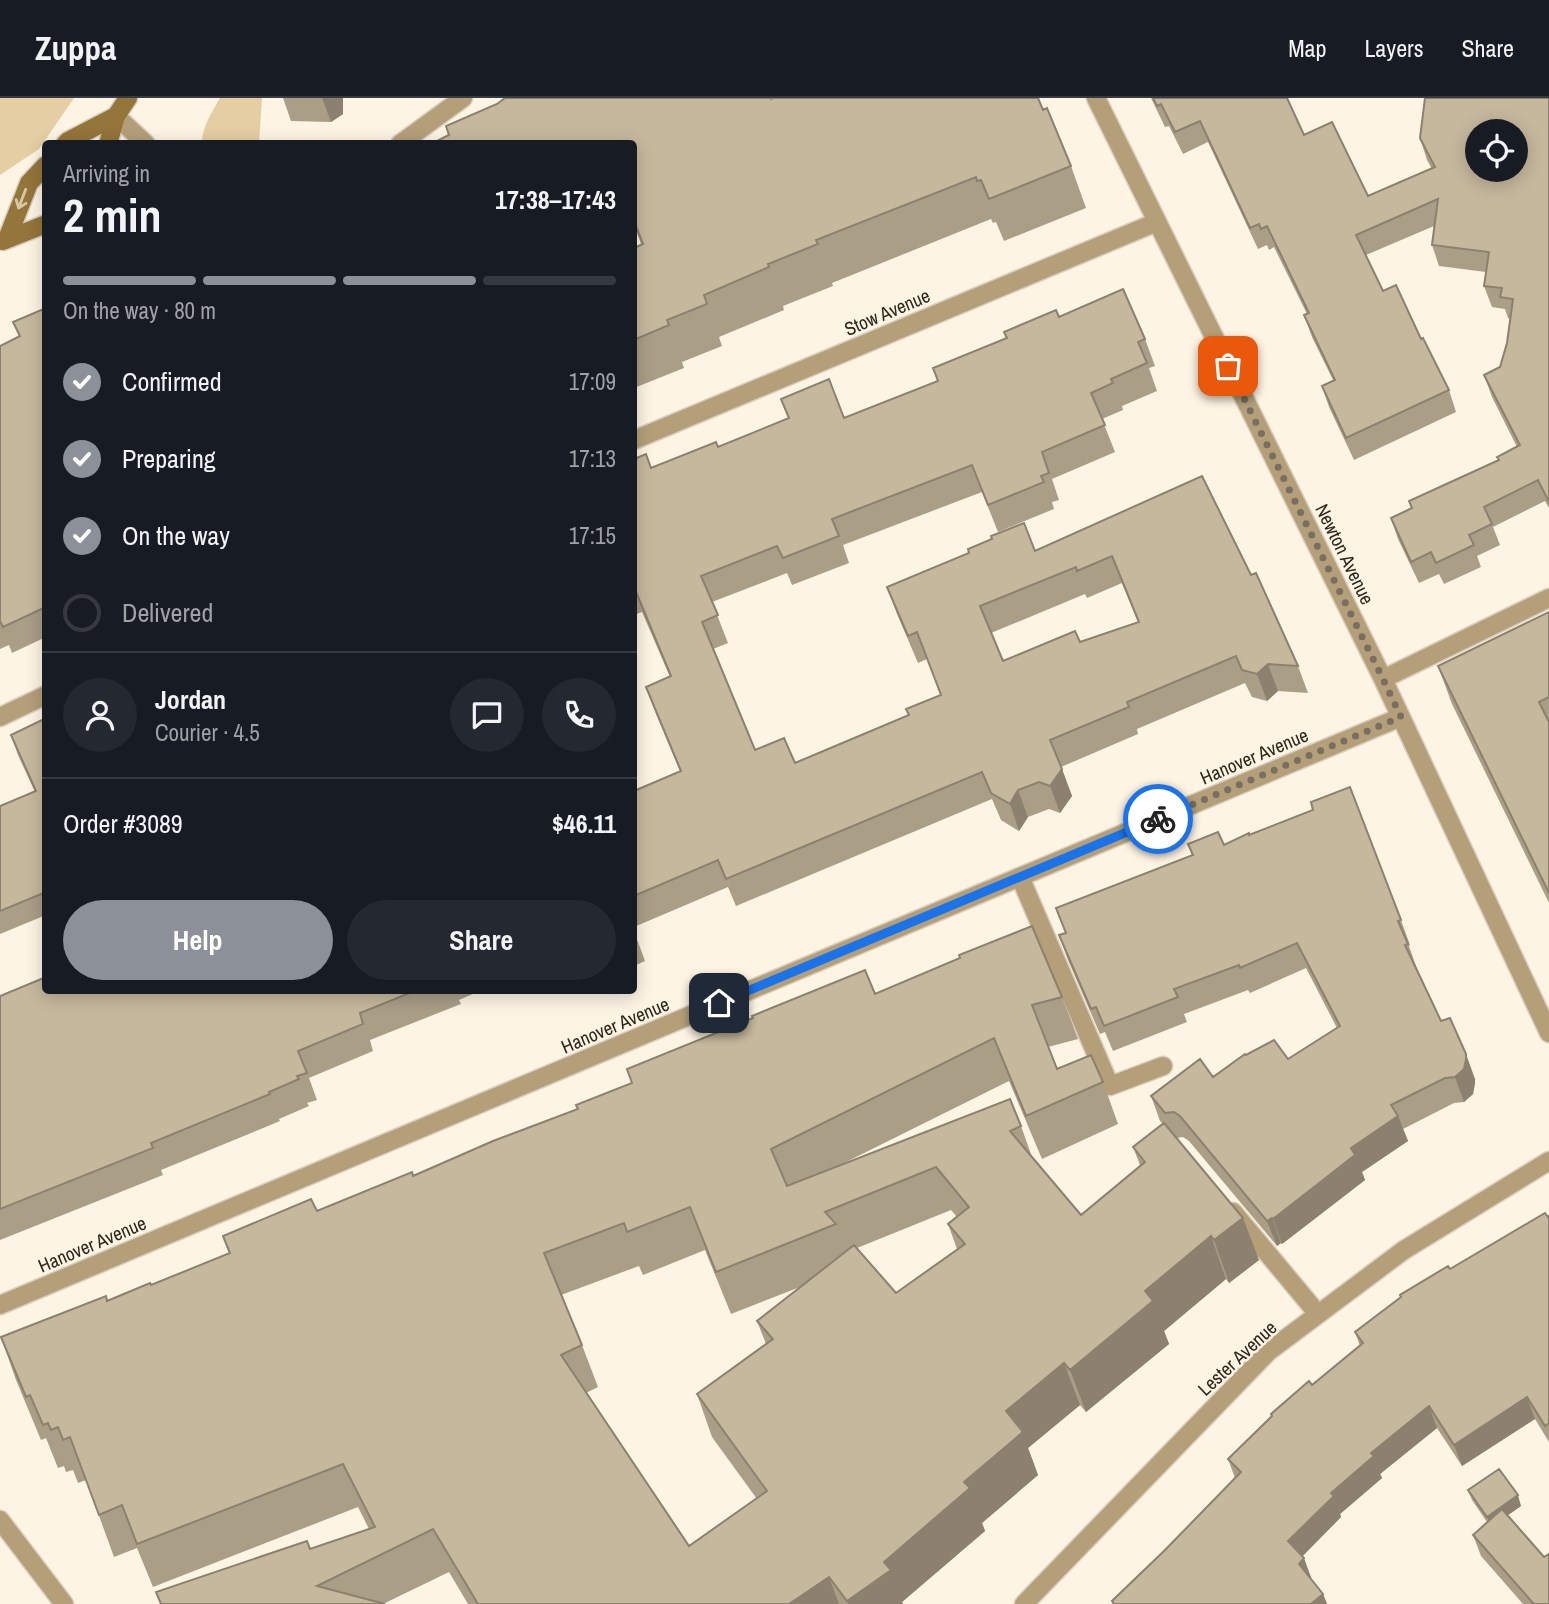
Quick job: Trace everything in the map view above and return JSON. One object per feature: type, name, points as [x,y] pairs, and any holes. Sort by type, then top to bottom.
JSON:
[{"type":"main road","points":[[109,140],[116,116],[128,98]]},
{"type":"main road","points":[[72,140],[116,116]]},
{"type":"main road","points":[[3,241],[29,183],[42,169]]},
{"type":"main road","points":[[3,241],[42,226]]},
{"type":"street","points":[[405,140],[463,98]]},
{"type":"street","name":"Newton Avenue","points":[[1096,98],[1383,679],[1548,1028]]},
{"type":"street","points":[[116,116],[142,140]]},
{"type":"street","name":"Stow Avenue","points":[[637,439],[1157,222]]},
{"type":"street","points":[[1383,679],[1549,598]]},
{"type":"street","points":[[0,717],[42,697]]},
{"type":"street","name":"Hanover Avenue","points":[[0,1306],[1401,717]]},
{"type":"street","points":[[1020,877],[1110,1086],[1163,1066]]},
{"type":"street","name":"Lester Avenue","points":[[1024,1604],[1269,1351],[1404,1250],[1549,1161]]},
{"type":"street","points":[[1223,1200],[1318,1314]]},
{"type":"street","points":[[0,1520],[64,1604]]},
{"type":"shaded area","points":[[0,98],[74,98],[45,140],[42,140],[39,149],[0,175]]},
{"type":"shaded area","points":[[220,98],[262,98],[259,140],[202,140]]},
{"type":"building","points":[[505,98],[1038,98],[1043,110],[1047,108],[1071,166],[989,199],[981,180],[977,181],[976,177],[816,240],[818,244],[768,264],[769,267],[704,295],[707,304],[667,320],[669,325],[637,339],[637,247],[643,244],[637,229],[637,140],[439,140],[449,135],[446,126]]},
{"type":"building","points":[[1153,98],[1287,98],[1304,135],[1332,122],[1368,196],[1435,167],[1420,138],[1425,98],[1549,98],[1549,502],[1538,480],[1484,507],[1492,524],[1469,535],[1474,545],[1436,563],[1431,552],[1411,562],[1391,518],[1412,508],[1409,501],[1499,460],[1497,457],[1520,445],[1484,375],[1500,367],[1507,343],[1513,299],[1500,297],[1502,288],[1484,286],[1489,252],[1432,245],[1438,199],[1356,235],[1383,291],[1396,285],[1449,390],[1346,438],[1322,386],[1335,380],[1304,315],[1309,313],[1267,226],[1261,229],[1259,224],[1250,228],[1200,121],[1175,132],[1161,104],[1157,106]]},
{"type":"building","points":[[1123,289],[1145,339],[1138,342],[1147,363],[1111,379],[1113,383],[1091,393],[1105,425],[1042,452],[1049,473],[1041,476],[1044,482],[988,505],[972,465],[832,519],[839,536],[783,558],[777,546],[701,576],[718,615],[702,622],[755,750],[784,738],[795,763],[909,715],[906,709],[941,695],[917,632],[908,636],[887,587],[969,553],[968,549],[992,539],[991,536],[1024,523],[1035,551],[1202,476],[1251,575],[1256,573],[1298,666],[1268,664],[1257,674],[1242,670],[1236,656],[1127,702],[1129,707],[1050,740],[1062,769],[1050,786],[1039,782],[1018,790],[1010,804],[991,793],[982,772],[726,879],[718,860],[637,895],[637,790],[681,771],[646,687],[671,676],[637,594],[637,458],[646,454],[651,468],[716,442],[718,447],[789,418],[781,399],[829,379],[844,418],[938,381],[933,368],[1007,338],[1004,332],[1056,310],[1059,317]],"holes":[[[1112,556],[1139,622],[1080,642],[1075,631],[1003,661],[980,606],[1076,567],[1077,571]]]},
{"type":"building","points":[[42,310],[42,609],[3,627],[0,621],[0,346],[20,336],[13,322]]},
{"type":"building","points":[[1549,612],[1549,697],[1539,702],[1549,722],[1549,893],[1438,666]]},
{"type":"building","points":[[42,720],[42,894],[0,911],[0,806],[36,791],[11,735]]},
{"type":"building","points":[[1350,787],[1401,920],[1398,921],[1408,944],[1405,945],[1441,1021],[1450,1018],[1466,1059],[1464,1069],[1455,1077],[1445,1078],[1391,1105],[1398,1116],[1351,1148],[1355,1155],[1267,1221],[1180,1116],[1174,1112],[1165,1113],[1151,1096],[1200,1059],[1213,1077],[1245,1054],[1274,1040],[1288,1059],[1340,1026],[1297,943],[1240,968],[1239,965],[1174,989],[1178,997],[1104,1026],[1096,1007],[1091,1009],[1059,935],[1066,933],[1056,908],[1193,855],[1188,844],[1218,832],[1224,845],[1313,810],[1311,802]]},
{"type":"building","points":[[1032,926],[1062,997],[1032,1005],[1057,1069],[1091,1055],[1103,1082],[1026,1116],[994,1038],[771,1149],[787,1186],[1010,1099],[1021,1126],[1010,1131],[1081,1215],[1145,1162],[1133,1147],[1164,1123],[1243,1218],[1214,1240],[1211,1236],[1145,1291],[1153,1301],[1070,1370],[1064,1363],[1006,1411],[1023,1432],[964,1482],[970,1488],[884,1562],[891,1570],[847,1601],[829,1577],[789,1604],[478,1604],[433,1529],[317,1586],[385,1604],[161,1604],[156,1592],[307,1541],[310,1549],[375,1527],[343,1464],[137,1544],[122,1505],[99,1515],[70,1437],[63,1440],[58,1427],[51,1430],[48,1423],[43,1425],[30,1395],[26,1397],[1,1337],[106,1296],[107,1301],[150,1283],[151,1285],[230,1253],[223,1236],[311,1199],[317,1211],[412,1172],[413,1176],[493,1141],[578,1109],[576,1105],[632,1083],[627,1069],[865,970],[875,994],[960,958],[959,955]],"holes":[[[936,1167],[969,1207],[948,1224],[965,1244],[896,1293],[854,1245],[757,1321],[773,1339],[697,1394],[767,1491],[689,1546],[561,1355],[582,1345],[544,1253],[624,1223],[627,1232],[690,1207],[716,1272],[836,1224],[825,1212]]]},
{"type":"building","points":[[42,979],[42,994],[407,994],[360,1013],[363,1024],[298,1051],[307,1073],[297,1076],[299,1079],[269,1092],[270,1094],[151,1143],[153,1148],[0,1209],[0,996]]},
{"type":"building","points":[[1545,1213],[1549,1216],[1549,1423],[1545,1426],[1527,1397],[1454,1445],[1429,1406],[1371,1453],[1374,1456],[1331,1493],[1334,1496],[1288,1541],[1304,1558],[1299,1564],[1323,1594],[1311,1604],[1114,1604],[1112,1601],[1241,1472],[1228,1459],[1272,1416],[1271,1414],[1309,1381],[1312,1385],[1363,1343],[1355,1332],[1401,1297],[1400,1295]]},
{"type":"building","points":[[1499,1469],[1518,1495],[1487,1517],[1468,1490]]},
{"type":"building","points":[[1502,1509],[1544,1557],[1549,1554],[1549,1604],[1532,1604],[1473,1535]]},
{"type":"way so far","points":[[1158,819],[1401,717],[1228,366]]},
{"type":"route","points":[[719,1003],[1158,819]]}]
